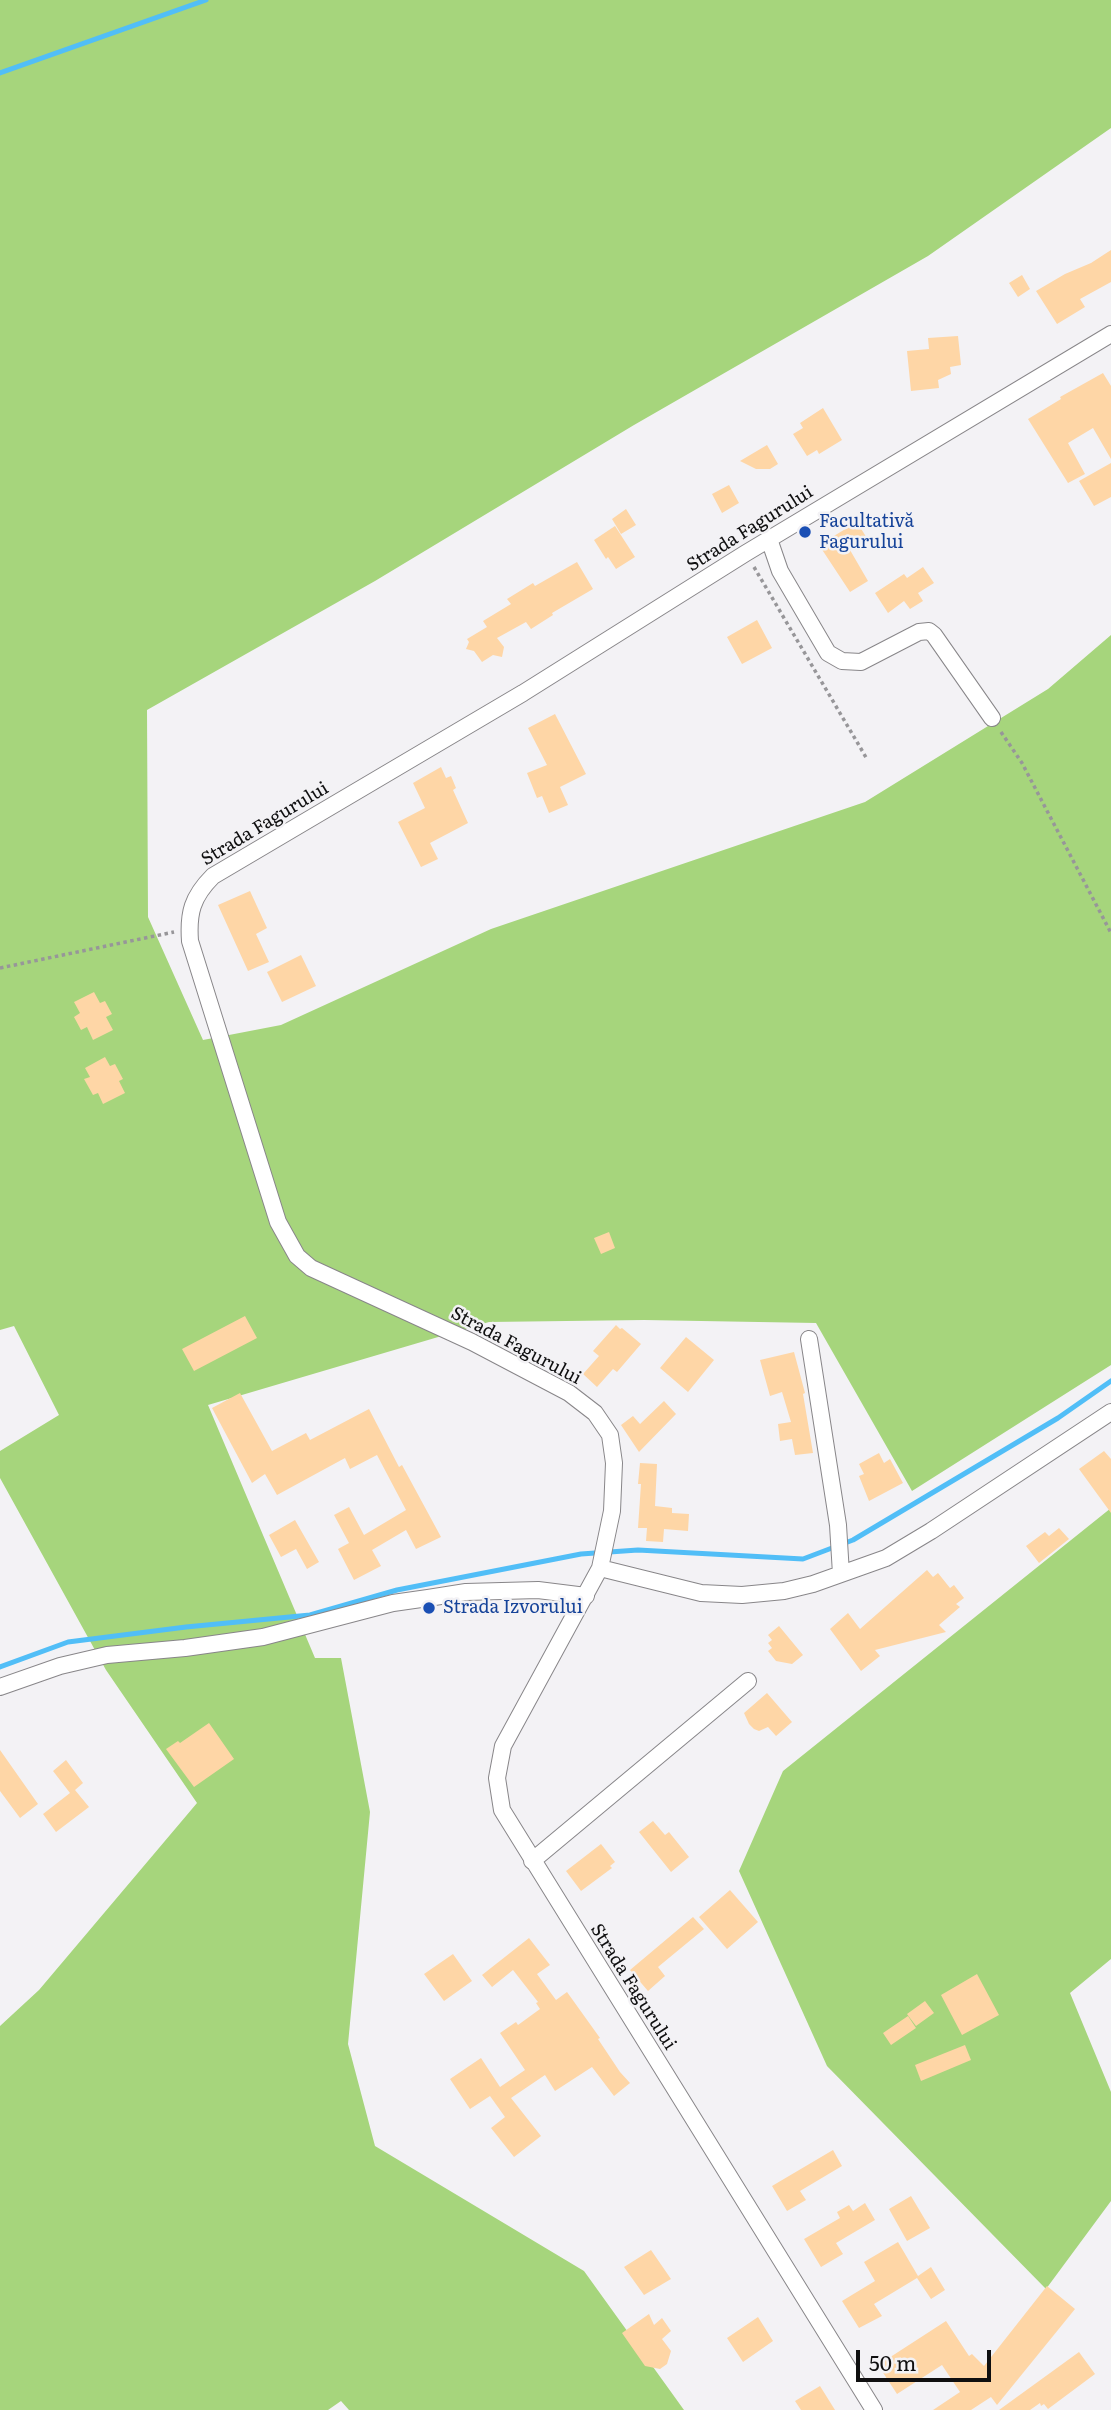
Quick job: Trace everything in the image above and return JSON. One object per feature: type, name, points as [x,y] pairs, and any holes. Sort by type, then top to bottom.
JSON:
[{"type":"street","name":"Strada Fagurului","points":[[874,2410],[502,1810],[497,1778],[503,1746],[601,1565],[612,1511],[614,1463],[610,1435],[595,1413],[569,1394],[501,1356],[311,1268],[297,1256],[278,1223],[190,941],[189,929],[193,905],[200,889],[213,876],[523,693],[746,553],[1111,334]]},
{"type":"street","points":[[769,539],[780,571],[828,653],[842,662],[861,662],[919,632],[929,631],[992,718]]},
{"type":"street","points":[[808,1339],[839,1536],[841,1574]]},
{"type":"street","points":[[601,1565],[701,1593],[742,1595],[784,1591],[841,1574],[886,1558],[931,1531],[1111,1412]]},
{"type":"street","points":[[0,1687],[60,1665],[107,1655],[263,1637],[393,1603],[466,1592],[559,1591],[586,1596]]},
{"type":"street","points":[[532,1861],[748,1681]]},
{"type":"path","points":[[746,553],[867,759]]},
{"type":"path","points":[[992,718],[1022,763],[1111,933]]},
{"type":"path","points":[[0,968],[189,929]]},
{"type":"green space","points":[[0,0],[1111,0],[1111,128],[928,256],[634,425],[375,581],[147,710],[148,917],[203,1040],[281,1025],[491,929],[865,802],[1048,689],[1111,635],[1111,1365],[912,1491],[816,1323],[644,1320],[489,1322],[208,1405],[315,1658],[341,1658],[370,1812],[348,2044],[375,2146],[584,2271],[684,2410],[349,2410],[341,2401],[328,2410],[0,2410],[0,2026],[39,1990],[197,1803],[106,1670],[0,1478],[0,1451],[59,1415],[14,1326],[0,1330]]},
{"type":"green space","points":[[1111,1508],[1111,1959],[1070,1993],[1111,2092],[1111,2201],[1046,2289],[827,2066],[739,1871],[783,1771]]},
{"type":"building","points":[[1111,250],[1111,282],[1080,299],[1085,307],[1057,324],[1036,291]]},
{"type":"building","points":[[1022,275],[1030,289],[1018,297],[1009,283]]},
{"type":"building","points":[[958,336],[961,365],[950,367],[951,374],[938,380],[939,388],[911,391],[907,351],[929,349],[928,338]]},
{"type":"building","points":[[1103,373],[1111,386],[1111,459],[1093,428],[1068,443],[1085,474],[1068,483],[1028,419]]},
{"type":"building","points":[[823,408],[842,440],[819,454],[817,450],[807,456],[793,434],[803,428],[800,423]]},
{"type":"building","points":[[767,445],[778,464],[770,469],[756,469],[740,461]]},
{"type":"building","points":[[1111,463],[1111,497],[1094,506],[1079,481]]},
{"type":"building","points":[[729,485],[739,503],[722,513],[712,494]]},
{"type":"building","points":[[626,509],[636,525],[621,534],[612,519]]},
{"type":"building","points":[[857,522],[868,540],[850,550],[868,581],[850,592],[819,545]]},
{"type":"building","points":[[615,526],[635,557],[616,569],[594,540]]},
{"type":"building","points":[[577,562],[593,589],[531,629],[526,622],[497,638],[504,647],[502,657],[493,655],[482,662],[474,651],[466,649],[469,642],[467,639],[487,627],[483,621],[511,604],[507,599]]},
{"type":"building","points":[[923,567],[934,583],[918,593],[923,601],[910,609],[904,601],[888,613],[875,593],[904,574],[907,578]]},
{"type":"building","points":[[757,620],[772,648],[742,664],[727,637]]},
{"type":"building","points":[[555,714],[586,774],[560,787],[568,805],[549,813],[542,796],[537,798],[527,773],[547,765],[528,728]]},
{"type":"building","points":[[441,767],[446,778],[451,776],[456,788],[453,790],[468,823],[430,843],[438,859],[421,867],[398,822],[425,808],[413,783]]},
{"type":"building","points":[[250,891],[267,928],[256,934],[269,962],[248,971],[218,905]]},
{"type":"building","points":[[301,955],[316,986],[282,1002],[267,972]]},
{"type":"building","points":[[94,992],[100,1003],[105,1001],[112,1014],[106,1017],[113,1030],[93,1040],[87,1027],[81,1030],[74,1017],[80,1013],[74,1002]]},
{"type":"building","points":[[105,1057],[110,1066],[115,1064],[123,1079],[119,1081],[125,1093],[103,1104],[98,1093],[93,1095],[84,1079],[90,1077],[85,1068]]},
{"type":"building","points":[[609,1232],[615,1248],[601,1254],[594,1238]]},
{"type":"building","points":[[245,1316],[257,1338],[194,1371],[182,1349]]},
{"type":"building","points":[[616,1325],[641,1344],[617,1372],[613,1369],[597,1387],[583,1374],[599,1356],[593,1351]]},
{"type":"building","points":[[686,1337],[714,1360],[688,1392],[660,1368]]},
{"type":"building","points":[[794,1352],[805,1393],[803,1394],[813,1453],[795,1455],[792,1439],[780,1441],[778,1424],[791,1422],[782,1392],[770,1396],[760,1360]]},
{"type":"building","points":[[240,1393],[272,1451],[306,1433],[310,1440],[369,1409],[399,1467],[402,1465],[441,1537],[416,1549],[406,1530],[372,1550],[381,1566],[354,1580],[338,1549],[349,1543],[334,1515],[349,1507],[364,1535],[406,1510],[377,1455],[350,1469],[345,1458],[277,1495],[265,1474],[252,1483],[212,1408]]},
{"type":"building","points":[[664,1401],[676,1414],[639,1452],[621,1425],[633,1416],[640,1424]]},
{"type":"building","points":[[1104,1451],[1111,1459],[1111,1513],[1079,1469]]},
{"type":"building","points":[[879,1453],[884,1463],[890,1459],[903,1483],[869,1501],[859,1476],[864,1474],[859,1464]]},
{"type":"building","points":[[640,1463],[657,1464],[655,1506],[672,1508],[672,1513],[689,1514],[688,1531],[664,1529],[663,1542],[646,1541],[647,1528],[638,1528]]},
{"type":"building","points":[[295,1520],[319,1562],[307,1569],[296,1549],[281,1557],[269,1535]]},
{"type":"building","points":[[1059,1528],[1069,1539],[1039,1563],[1026,1546],[1045,1532],[1049,1536]]},
{"type":"building","points":[[927,1570],[933,1577],[938,1573],[950,1588],[954,1585],[964,1598],[956,1604],[960,1607],[939,1625],[946,1632],[875,1650],[880,1656],[861,1671],[830,1629],[848,1613],[860,1629]]},
{"type":"building","points":[[779,1626],[803,1655],[792,1664],[776,1661],[768,1651],[772,1648],[768,1643],[772,1640],[768,1635]]},
{"type":"building","points":[[767,1693],[792,1722],[776,1736],[768,1727],[759,1731],[754,1729],[744,1713]]},
{"type":"building","points":[[209,1723],[234,1759],[194,1787],[166,1749],[178,1741],[180,1743]]},
{"type":"building","points":[[0,1750],[38,1804],[20,1818],[0,1791]]},
{"type":"building","points":[[66,1760],[83,1783],[75,1790],[89,1807],[56,1832],[43,1814],[70,1793],[53,1771]]},
{"type":"building","points":[[653,1821],[665,1835],[669,1832],[689,1857],[671,1872],[639,1832]]},
{"type":"building","points":[[601,1844],[615,1862],[610,1866],[612,1868],[581,1891],[566,1871]]},
{"type":"building","points":[[730,1890],[758,1922],[727,1949],[699,1917]]},
{"type":"building","points":[[693,1917],[704,1929],[658,1967],[665,1976],[648,1991],[630,1970]]},
{"type":"building","points":[[529,1938],[550,1965],[537,1974],[556,2000],[567,1992],[630,2083],[614,2096],[592,2067],[555,2091],[545,2075],[511,2098],[541,2136],[514,2157],[491,2128],[505,2117],[490,2096],[470,2109],[450,2079],[481,2058],[500,2087],[525,2070],[500,2033],[516,2022],[518,2025],[540,2009],[536,2003],[538,2002],[513,1970],[492,1987],[482,1975]]},
{"type":"building","points":[[453,1954],[472,1981],[444,2001],[424,1974]]},
{"type":"building","points":[[977,1974],[999,2015],[962,2035],[941,1995]]},
{"type":"building","points":[[925,2001],[934,2013],[916,2026],[907,2014]]},
{"type":"building","points":[[908,2016],[916,2028],[891,2045],[883,2033]]},
{"type":"building","points":[[965,2045],[971,2060],[921,2081],[915,2065]]},
{"type":"building","points":[[833,2150],[842,2166],[800,2191],[806,2200],[787,2211],[772,2186]]},
{"type":"building","points":[[911,2196],[930,2228],[907,2241],[889,2209]]},
{"type":"building","points":[[865,2203],[875,2220],[836,2243],[843,2254],[821,2267],[804,2239],[840,2218],[837,2212],[849,2205],[853,2211]]},
{"type":"building","points":[[898,2242],[918,2276],[931,2267],[945,2290],[931,2299],[917,2278],[874,2304],[882,2316],[859,2328],[842,2301],[875,2281],[864,2262]]},
{"type":"building","points":[[651,2250],[671,2279],[644,2295],[624,2267]]},
{"type":"building","points":[[1047,2286],[1075,2309],[997,2405],[991,2397],[971,2410],[933,2410],[960,2392],[942,2365],[897,2394],[878,2365],[946,2321],[969,2356],[972,2354],[984,2366]]},
{"type":"building","points":[[649,2314],[654,2325],[662,2318],[671,2331],[662,2339],[671,2351],[667,2364],[660,2369],[645,2366],[622,2333]]},
{"type":"building","points":[[758,2317],[773,2341],[743,2362],[727,2338]]},
{"type":"building","points":[[1079,2352],[1095,2374],[1048,2409],[1040,2403],[1030,2410],[999,2410]]},
{"type":"building","points":[[820,2386],[835,2410],[801,2410],[795,2401]]},
{"type":"waterway","points":[[0,73],[206,0]]},
{"type":"waterway","points":[[0,1667],[68,1642],[310,1615],[397,1590],[581,1554],[638,1550],[803,1559],[853,1540],[1058,1418],[1111,1381]]},
{"type":"place","name":"Facultativă Fagurului","points":[[805,532]]},
{"type":"place","name":"Strada Izvorului","points":[[429,1608]]}]
